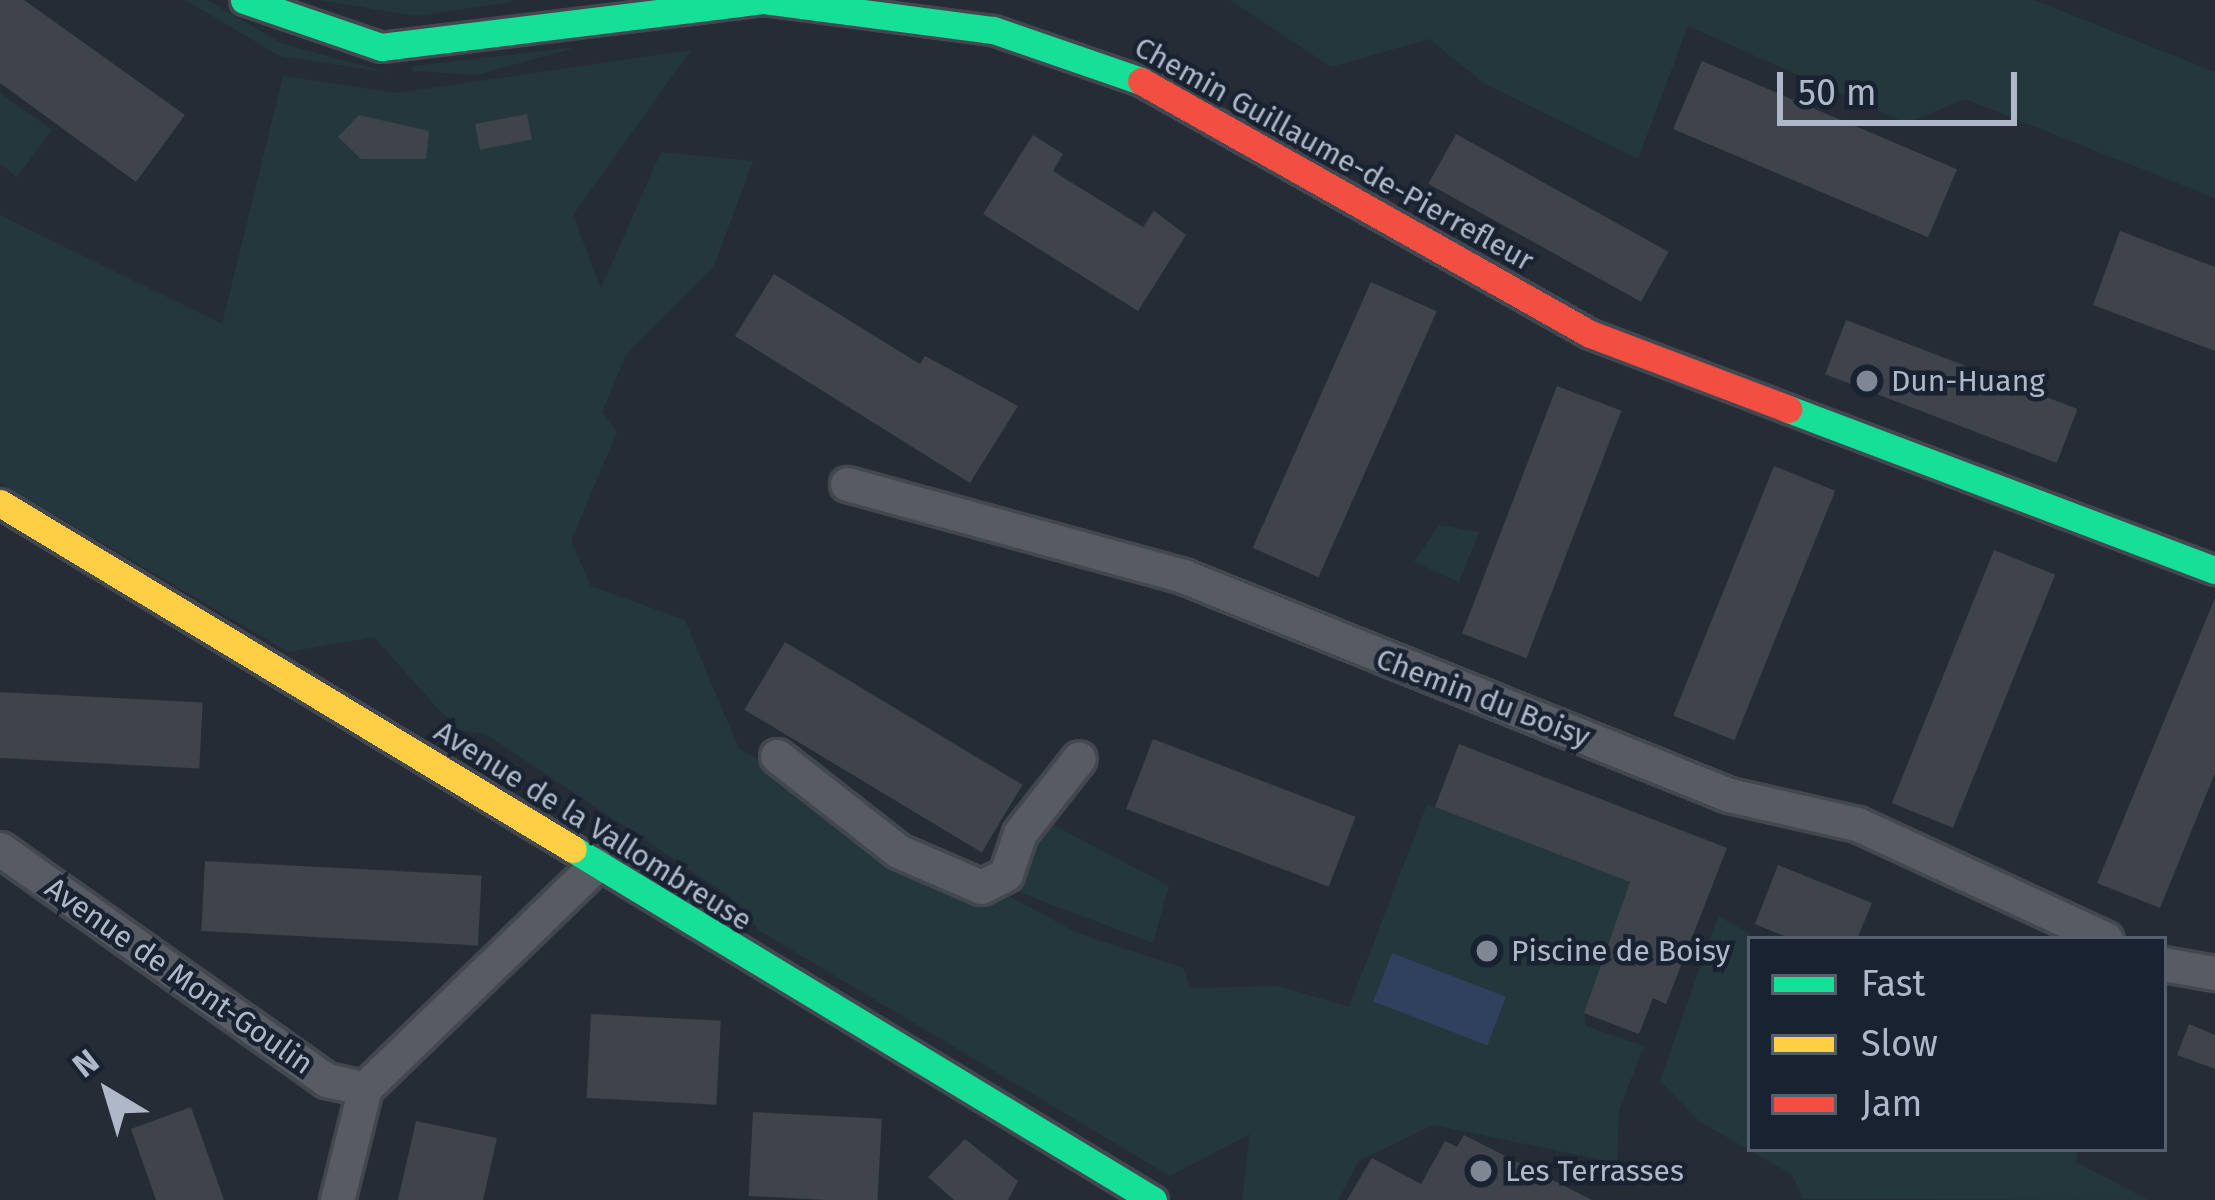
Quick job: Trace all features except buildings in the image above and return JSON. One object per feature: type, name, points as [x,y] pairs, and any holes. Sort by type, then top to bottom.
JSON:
[{"type":"street","name":"Chemin Guillaume-de-Pierrefleur","points":[[244,0],[381,46],[764,0],[994,30],[1144,83],[1591,334],[2215,571]]},
{"type":"street","name":"Chemin du Boisy","points":[[847,484],[1183,576],[1729,795],[1857,824],[2100,936]]},
{"type":"street","name":"Avenue de la Vallombreuse","points":[[0,503],[1153,1200]]},
{"type":"street","points":[[777,756],[898,850],[981,887],[1006,874],[1020,833],[1079,758]]},
{"type":"street","name":"Avenue de Mont-Goulin","points":[[0,849],[326,1080],[365,1088]]},
{"type":"street","points":[[337,1200],[365,1088],[597,864]]},
{"type":"street","points":[[2167,965],[2215,973]]},
{"type":"green space","points":[[185,0],[207,0],[283,44],[391,73],[280,56]]},
{"type":"green space","points":[[319,0],[511,0],[511,2],[416,16]]},
{"type":"green space","points":[[1230,0],[2034,0],[2215,72],[2215,198],[1965,99],[1906,123],[1688,26],[1638,159],[1485,84],[1429,39],[1331,67]]},
{"type":"green space","points":[[577,47],[477,75],[412,71],[413,66]]},
{"type":"green space","points":[[691,50],[573,215],[601,288],[661,152],[753,161],[714,266],[627,353],[602,412],[617,432],[571,541],[591,586],[685,620],[739,749],[1077,933],[1183,968],[1190,988],[1279,986],[1349,1007],[1427,804],[1630,882],[1584,1012],[1586,1026],[1644,1046],[1619,1110],[1617,1163],[1433,1125],[1359,1161],[1338,1200],[1242,1200],[1250,1134],[1170,1176],[760,931],[728,895],[485,734],[457,730],[374,637],[288,652],[0,483],[0,215],[222,324],[283,76],[397,93]]},
{"type":"green space","points":[[0,93],[52,130],[17,177],[0,164]]},
{"type":"green space","points":[[1439,525],[1479,532],[1459,582],[1414,562]]},
{"type":"green space","points":[[1052,824],[1169,886],[1153,943],[1011,889]]},
{"type":"green space","points":[[1718,916],[1749,933],[1747,1149],[1699,1121],[1660,1081]]},
{"type":"green space","points":[[1752,1152],[2078,1152],[2076,1162],[2148,1200],[1803,1199],[1792,1175]]},
{"type":"water","points":[[1392,953],[1506,997],[1487,1045],[1373,1002]]},
{"type":"traffic: fast","points":[[244,0],[381,47],[764,0],[993,30],[1141,81]]},
{"type":"traffic: fast","points":[[1788,409],[2215,570]]},
{"type":"traffic: fast","points":[[573,849],[1153,1200]]},
{"type":"traffic: slow","points":[[0,503],[573,849]]},
{"type":"traffic: jam","points":[[1141,81],[1590,334],[1788,409]]},
{"type":"place","name":"Dun-Huang","points":[[1867,381]]},
{"type":"place","name":"Piscine de Boisy","points":[[1487,951]]},
{"type":"place","name":"Les Terrasses","points":[[1481,1171]]}]
